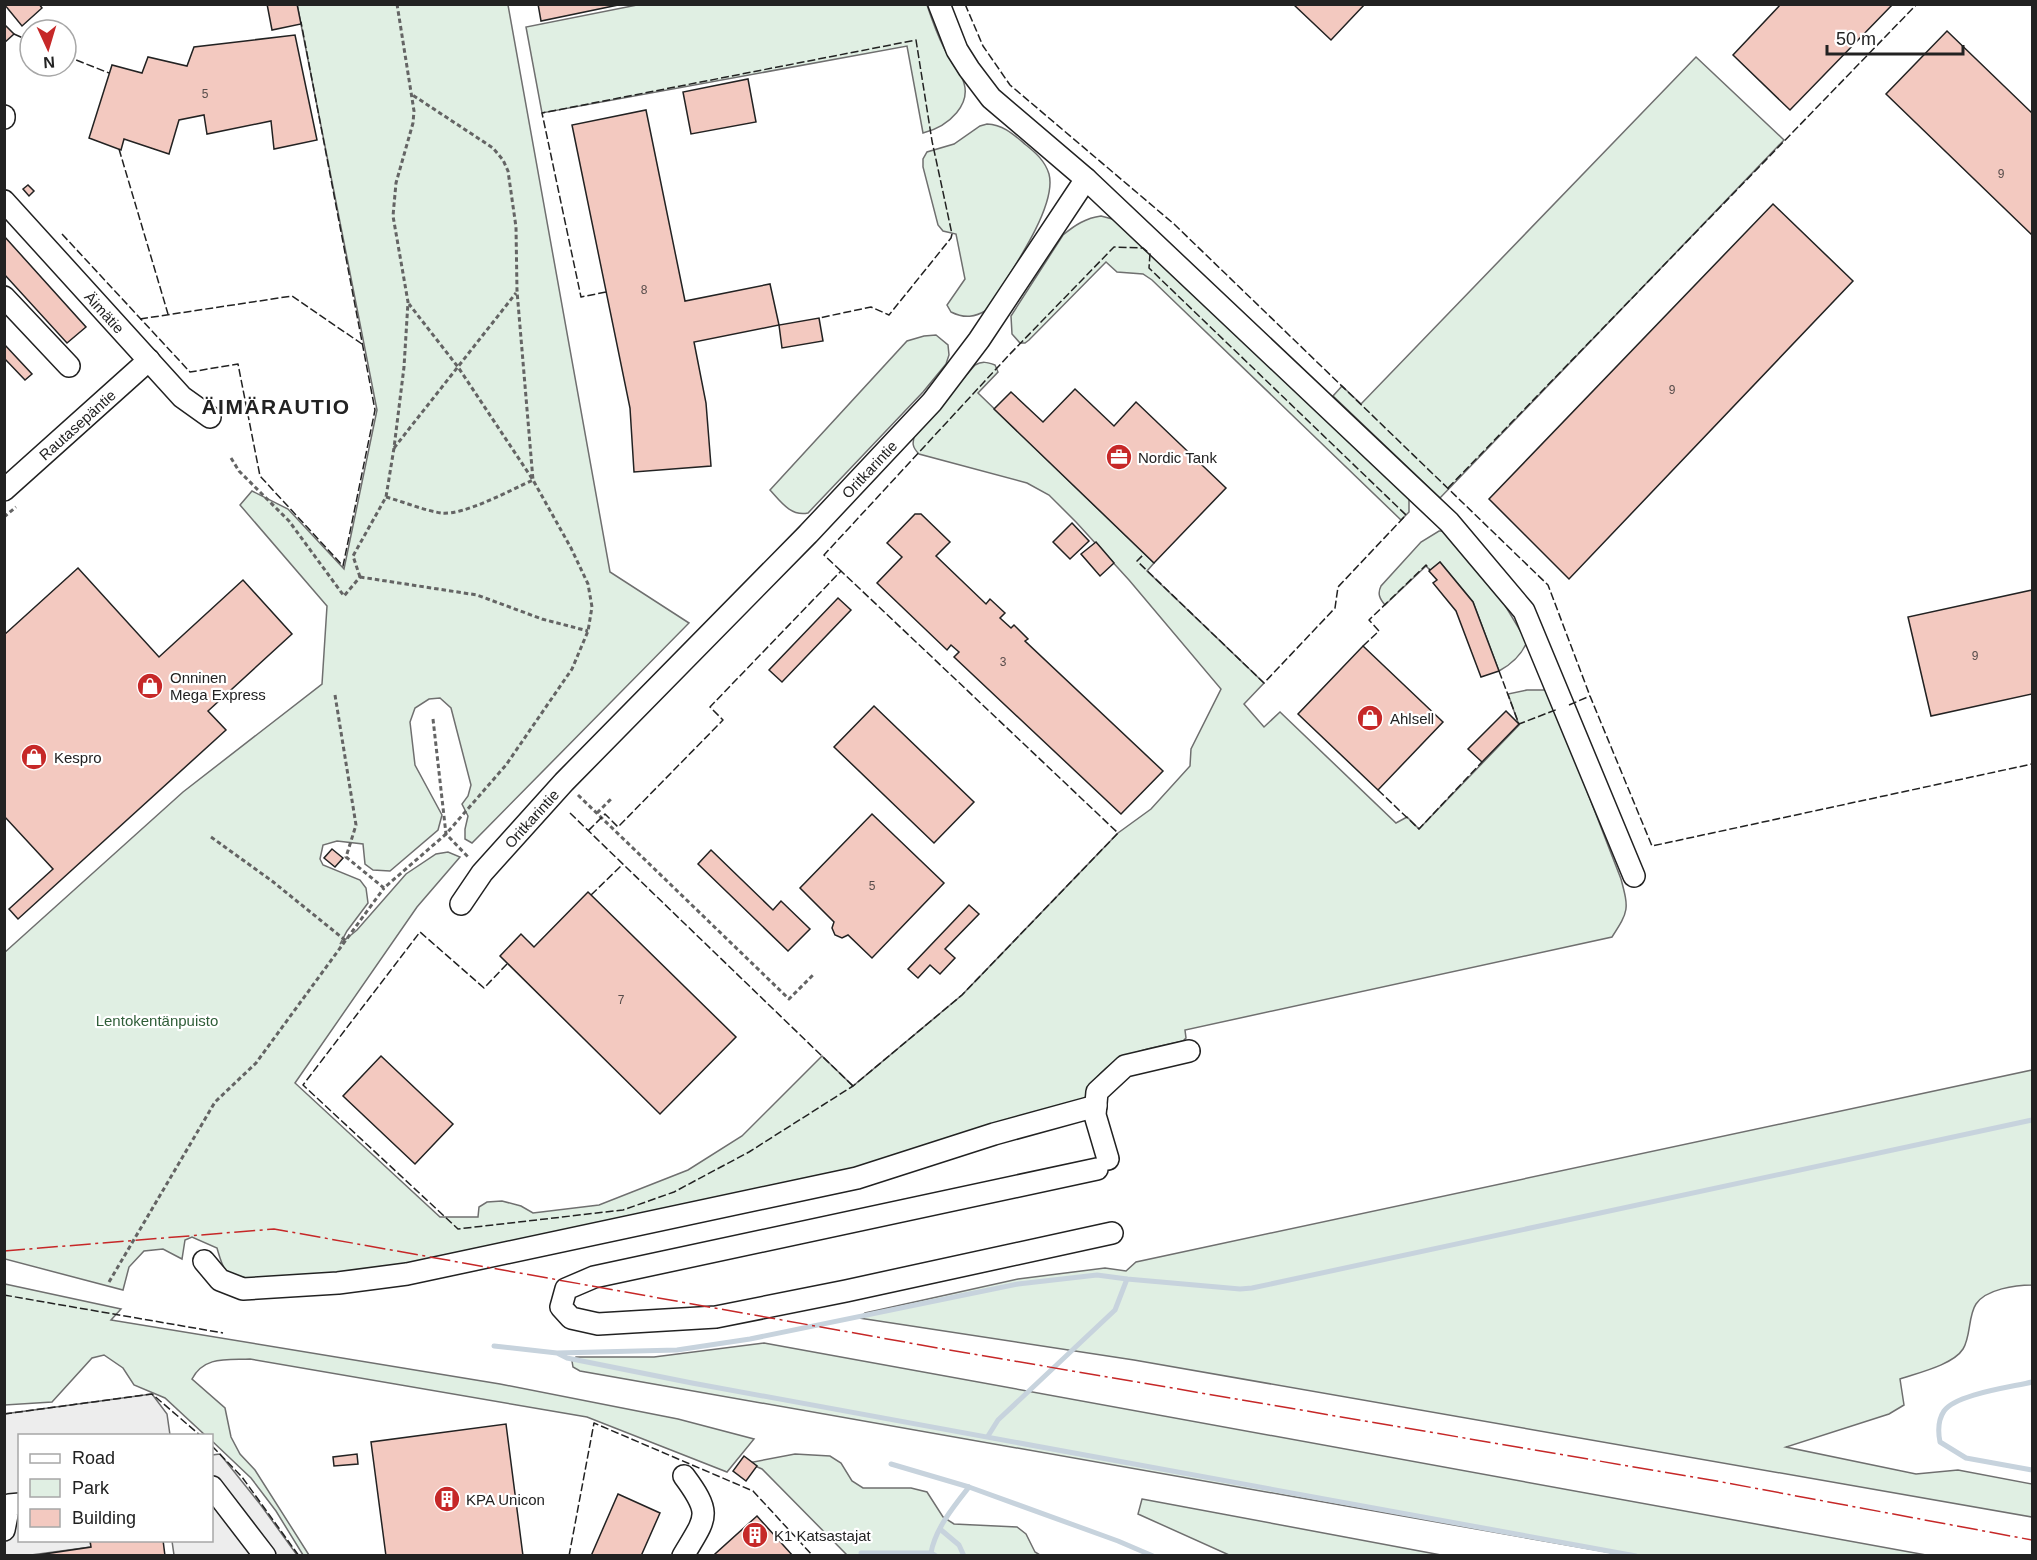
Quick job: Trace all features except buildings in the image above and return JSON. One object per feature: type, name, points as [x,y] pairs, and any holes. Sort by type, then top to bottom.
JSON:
[{"type":"street","points":[[939,4],[957,50],[991,98],[1086,179],[1449,522],[1524,612],[1634,876]]},
{"type":"street","name":"Oritkarintie","points":[[461,904],[482,873],[564,782],[808,534],[932,402],[979,340],[1086,179]]},
{"type":"street","name":"Äimätie","points":[[4,201],[182,398],[210,417]]},
{"type":"street","points":[[4,297],[69,366]]},
{"type":"street","name":"Rautasepäntie","points":[[4,490],[149,360]]},
{"type":"street","points":[[1112,1233],[846,1292],[716,1317],[598,1324],[570,1318],[561,1307],[566,1289],[594,1277],[1103,1164],[1095,1115],[1097,1092],[1125,1066],[1189,1051]]},
{"type":"street","points":[[204,1261],[220,1280],[243,1289],[338,1283],[407,1274],[857,1178],[994,1134],[1096,1106]]},
{"type":"street","points":[[683,1556],[703,1522],[704,1515],[700,1497],[684,1476]]},
{"type":"street","points":[[213,1488],[265,1556]]},
{"type":"street","points":[[4,1530],[9,1505],[18,1504]]},
{"type":"path","points":[[360,577],[353,556],[386,497],[404,367],[408,302],[393,216],[396,183],[413,123],[414,111],[397,4]]},
{"type":"path","points":[[411,94],[493,148],[503,160],[508,171],[516,227],[517,291],[533,480]]},
{"type":"path","points":[[394,448],[517,291]]},
{"type":"path","points":[[109,1282],[215,1102],[256,1063],[384,888],[446,834],[506,765],[572,669],[588,631],[592,607],[588,584],[572,549],[533,480],[458,367],[408,302]]},
{"type":"path","points":[[231,458],[239,471],[289,521],[344,596],[360,577]]},
{"type":"path","points":[[386,497],[441,513],[453,513],[533,480]]},
{"type":"path","points":[[360,577],[477,596],[542,619],[588,631]]},
{"type":"path","points":[[335,695],[356,825],[346,857],[384,888]]},
{"type":"path","points":[[433,719],[446,834],[482,873]]},
{"type":"path","points":[[564,782],[789,999],[814,975]]},
{"type":"path","points":[[597,813],[612,798]]},
{"type":"path","points":[[211,837],[272,881],[345,940]]},
{"type":"green space","name":"Lentokentänpuisto","points":[[297,4],[508,5],[610,572],[689,623],[472,843],[465,839],[468,816],[462,804],[468,796],[471,785],[451,708],[440,698],[429,699],[415,708],[410,722],[415,765],[442,815],[438,830],[390,871],[373,870],[365,864],[363,844],[337,841],[323,845],[320,859],[323,865],[360,880],[366,888],[368,903],[340,944],[357,930],[406,874],[436,854],[448,852],[460,857],[417,907],[295,1083],[440,1217],[478,1217],[479,1207],[487,1202],[502,1201],[521,1206],[533,1213],[599,1205],[688,1170],[742,1136],[822,1056],[853,1086],[962,995],[1118,833],[1151,809],[1190,766],[1191,749],[1221,689],[1129,580],[1049,495],[1027,483],[919,454],[915,449],[913,442],[915,434],[975,365],[980,363],[995,365],[998,372],[978,393],[1154,563],[1147,571],[1264,683],[1244,704],[1264,727],[1280,712],[1396,823],[1407,817],[1419,829],[1519,725],[1508,694],[1527,690],[1548,690],[1624,889],[1626,910],[1612,937],[1185,1030],[1186,1038],[1183,1041],[1136,1052],[1110,1065],[1090,1088],[1084,1104],[856,1173],[404,1269],[243,1282],[231,1276],[225,1269],[217,1248],[192,1237],[185,1240],[182,1259],[163,1249],[144,1251],[129,1267],[123,1290],[5,1259],[4,953],[183,792],[322,684],[327,606],[240,505],[252,491],[288,509],[344,569],[377,410]]},
{"type":"green space","points":[[637,5],[927,5],[941,43],[961,76],[965,86],[965,96],[957,113],[950,120],[923,133],[907,46],[542,113],[526,27]]},
{"type":"green space","points":[[1696,57],[1784,140],[1440,498],[1333,396],[1342,386],[1361,404]]},
{"type":"green space","points":[[987,124],[1008,131],[1037,154],[1049,174],[1050,188],[1046,205],[1028,244],[987,310],[974,316],[965,316],[951,312],[947,305],[965,279],[956,234],[943,231],[938,225],[923,159],[927,152],[954,144],[980,126]]},
{"type":"green space","points":[[1101,216],[1116,220],[1267,360],[1409,499],[1409,512],[1401,520],[1152,280],[1143,274],[1117,272],[1106,262],[1029,340],[1020,343],[1012,334],[1011,316],[1063,235],[1081,222]]},
{"type":"green space","points":[[936,335],[948,345],[949,355],[946,364],[923,392],[808,513],[796,513],[782,503],[770,490],[907,341]]},
{"type":"green space","points":[[1443,531],[1500,597],[1527,642],[1516,659],[1499,671],[1473,602],[1440,562],[1430,570],[1426,566],[1385,605],[1380,598],[1381,586],[1421,542]]},
{"type":"green space","points":[[2032,1070],[2032,1285],[1994,1291],[1981,1299],[1973,1309],[1966,1344],[1958,1355],[1934,1368],[1900,1379],[1904,1405],[1889,1414],[1786,1447],[1916,1474],[1958,1470],[2032,1484],[2032,1517],[1134,1360],[859,1318],[865,1313],[1018,1279],[1105,1268],[1126,1271],[1136,1262]]},
{"type":"green space","points":[[5,1284],[121,1309],[111,1320],[500,1384],[678,1419],[754,1439],[727,1472],[587,1417],[250,1359],[217,1361],[203,1366],[192,1379],[225,1408],[231,1437],[240,1454],[255,1470],[309,1555],[303,1555],[276,1511],[251,1478],[213,1442],[213,1434],[204,1434],[165,1398],[134,1385],[123,1368],[104,1355],[92,1358],[52,1402],[5,1405]]},
{"type":"green space","points":[[764,1343],[1926,1555],[1624,1555],[580,1371],[573,1367],[572,1361],[576,1357],[654,1357]]},
{"type":"green space","points":[[795,1454],[830,1456],[841,1463],[852,1481],[863,1488],[911,1488],[927,1492],[943,1517],[954,1524],[1017,1527],[1026,1534],[1035,1552],[1040,1555],[847,1555],[762,1469],[748,1463]]},
{"type":"green space","points":[[1142,1499],[1441,1555],[1229,1555],[1138,1514]]},
{"type":"shaded area","points":[[152,1394],[167,1414],[170,1434],[18,1434],[18,1542],[90,1542],[91,1547],[31,1555],[5,1555],[4,1414]]},
{"type":"shaded area","points":[[220,1454],[297,1555],[174,1555],[172,1542],[213,1542],[213,1455]]},
{"type":"waterway","points":[[494,1346],[557,1353],[677,1350],[750,1339],[1018,1284],[1097,1275],[1240,1289],[1252,1288],[2032,1120]]},
{"type":"waterway","points":[[988,1436],[998,1420],[1115,1310],[1127,1279]]},
{"type":"waterway","points":[[559,1354],[567,1358],[692,1383],[1636,1556]]},
{"type":"waterway","points":[[2032,1382],[1985,1392],[1950,1405],[1944,1411],[1939,1430],[1940,1442],[1966,1458],[2032,1470]]},
{"type":"waterway","points":[[891,1464],[969,1487],[1153,1556]]},
{"type":"waterway","points":[[931,1553],[941,1527],[969,1487]]},
{"type":"waterway","points":[[940,1529],[959,1545],[964,1556]]},
{"type":"waterway","points":[[861,1553],[931,1553],[936,1556]]},
{"type":"fence","points":[[965,4],[983,46],[1010,85],[1174,224],[1548,585],[1590,696],[1652,846],[2032,764]]},
{"type":"fence","points":[[1448,488],[1917,4]]},
{"type":"fence","points":[[62,234],[190,372],[238,364],[260,476],[343,566],[375,410],[301,22]]},
{"type":"fence","points":[[14,34],[18,36]]},
{"type":"fence","points":[[606,292],[581,297],[542,113],[916,40],[932,141],[951,238],[889,315],[871,307],[819,318]]},
{"type":"fence","points":[[78,61],[109,73]]},
{"type":"fence","points":[[119,149],[168,314]]},
{"type":"fence","points":[[841,571],[824,555],[1009,355],[1114,247],[1143,248],[1150,254],[1149,268],[1406,515],[1338,587],[1335,608],[1264,683],[1137,561],[1144,554]]},
{"type":"fence","points":[[140,319],[292,296],[362,344]]},
{"type":"fence","points":[[1363,646],[1379,631],[1369,620],[1426,565],[1430,570]]},
{"type":"fence","points":[[507,964],[484,988],[420,932],[303,1085],[458,1229],[623,1210],[674,1192],[749,1152],[853,1086],[962,995],[1118,833],[841,571],[710,707],[723,720],[618,827],[605,814],[588,831]]},
{"type":"fence","points":[[1499,671],[1519,724],[1558,709]]},
{"type":"fence","points":[[1569,705],[1590,696]]},
{"type":"fence","points":[[1378,790],[1419,829],[1482,762]]},
{"type":"fence","points":[[570,813],[853,1086]]},
{"type":"fence","points":[[591,895],[623,864]]},
{"type":"fence","points":[[4,1295],[223,1333]]},
{"type":"fence","points":[[4,1414],[152,1394],[199,1434]]},
{"type":"fence","points":[[569,1556],[594,1423],[753,1491],[813,1556]]},
{"type":"fence","points":[[213,1447],[242,1477],[299,1556]]},
{"type":"power","points":[[4,1251],[274,1229],[938,1348],[1722,1482],[2032,1540]]},
{"type":"place","name":"Nordic Tank","points":[[1119,457]]},
{"type":"place","name":"Onninen Mega Express","points":[[150,686]]},
{"type":"place","name":"Ahlsell","points":[[1370,718]]},
{"type":"place","name":"Kespro","points":[[34,757]]},
{"type":"place","name":"KPA Unicon","points":[[447,1499]]},
{"type":"place","name":"K1 Katsastajat","points":[[755,1535]]},
{"type":"district","name":"ÄIMÄRAUTIO","points":[[276,406]]}]
